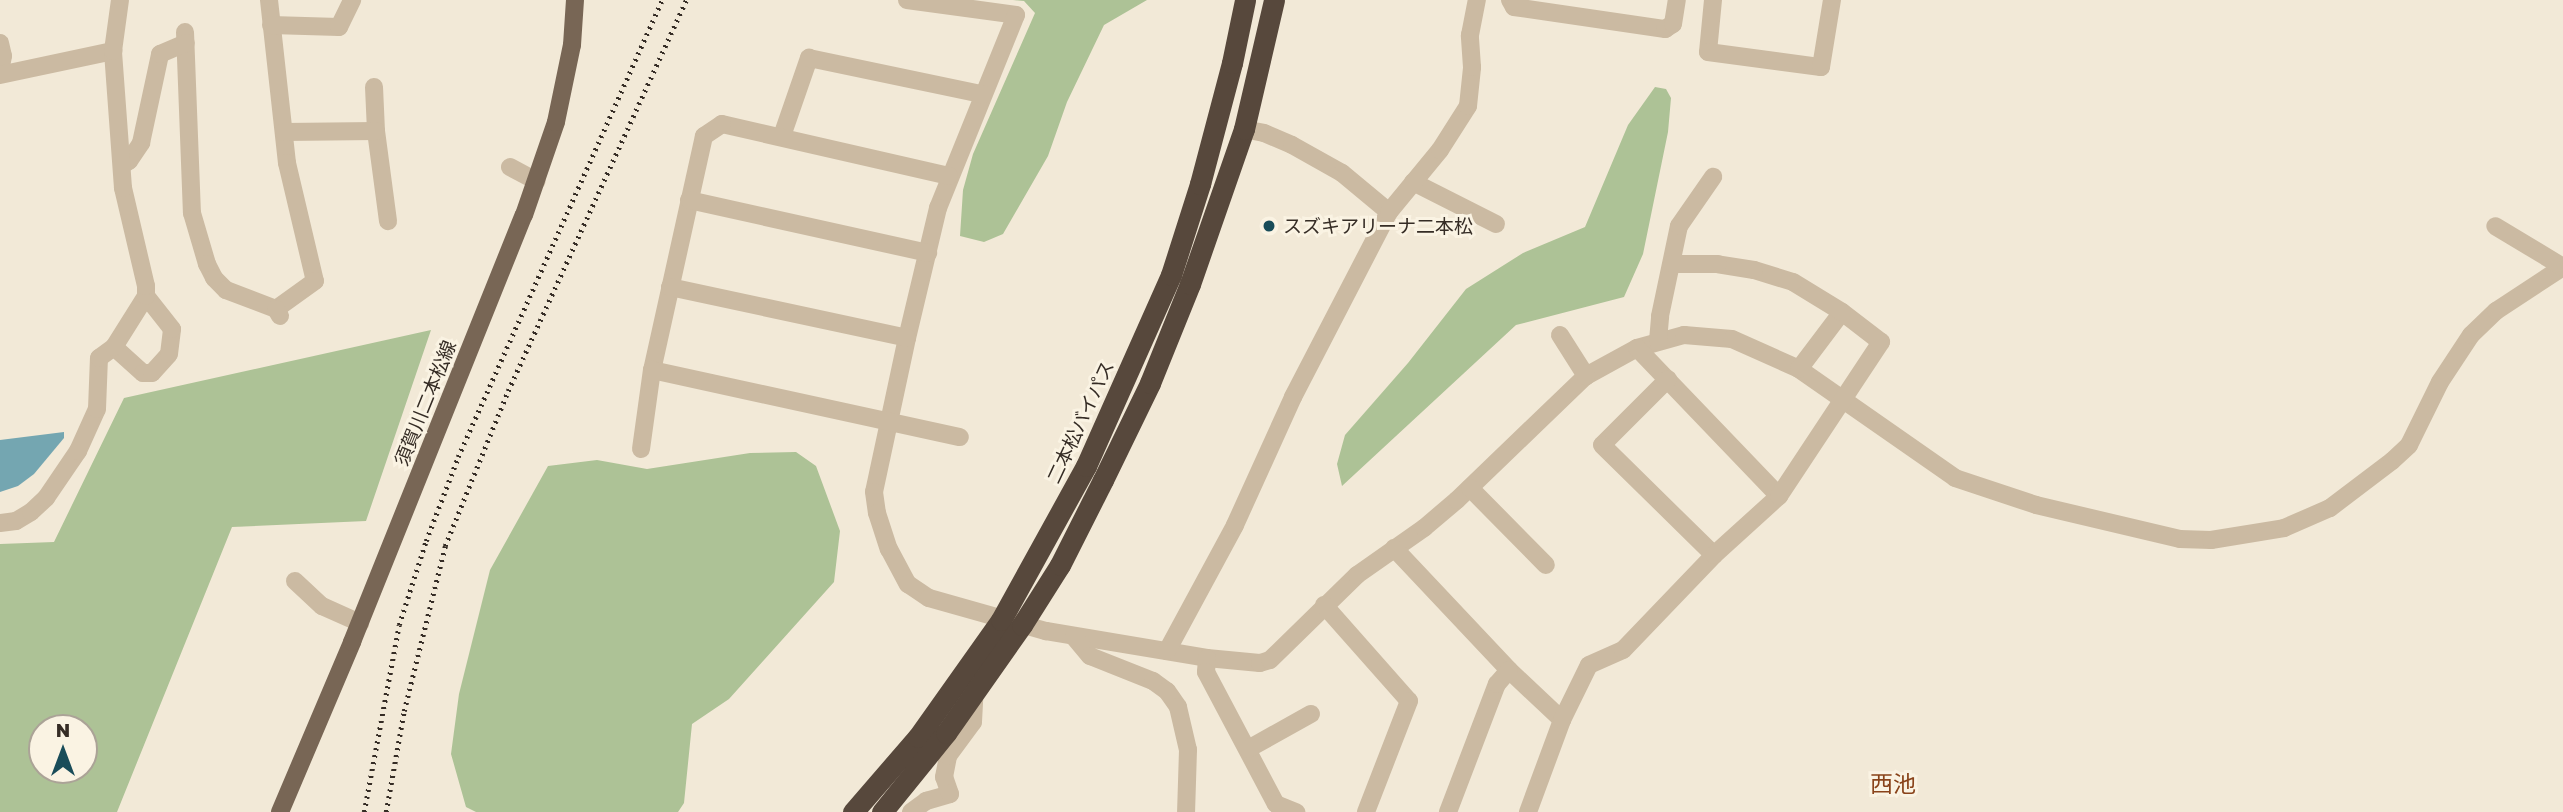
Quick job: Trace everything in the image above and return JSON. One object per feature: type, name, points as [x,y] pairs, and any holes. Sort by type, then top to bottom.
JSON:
[{"type":"highway","name":"二本松バイパス","points":[[882,812],[946,733],[975,689],[1012,622],[1086,466],[1171,275],[1200,184],[1232,63],[1245,0]]},
{"type":"highway","name":"二本松バイパス","points":[[853,812],[1060,565],[1150,383],[1190,284],[1244,129],[1274,0]]},
{"type":"main road","name":"須賀川二本松線","points":[[280,812],[360,623],[536,181],[556,122],[572,46],[575,0]]},
{"type":"street","points":[[0,523],[16,521],[31,512],[46,498],[78,451],[97,410],[99,358],[114,347],[146,296],[146,286],[126,204],[122,165],[113,51],[121,0]]},
{"type":"street","points":[[122,165],[129,161],[141,142],[160,54],[185,37],[192,213],[207,264],[214,278],[226,290],[278,313],[315,281],[294,199],[269,0]]},
{"type":"street","points":[[271,26],[340,27],[352,0]]},
{"type":"street","points":[[907,0],[1016,15],[949,176],[907,338],[874,492],[877,513],[889,549],[908,584],[929,598],[1074,637],[1208,658],[1260,663],[1270,660],[1324,605],[1394,548],[1424,528],[1469,488],[1586,376],[1637,348],[1658,341],[1700,334],[1732,338],[1799,369],[1955,478],[2036,505],[2180,539],[2222,539],[2284,528],[2330,508],[2392,461],[2409,445],[2440,382],[2471,335],[2496,311],[2563,267],[2495,226]]},
{"type":"street","points":[[1167,651],[1235,525],[1293,397],[1389,212],[1440,150],[1468,106],[1472,67],[1470,35],[1477,0]]},
{"type":"street","points":[[1510,0],[1514,7],[1665,29],[1673,24],[1677,0]]},
{"type":"street","points":[[1713,0],[1708,52],[1821,67],[1832,0]]},
{"type":"street","points":[[0,43],[3,56],[0,74],[113,51]]},
{"type":"street","points":[[782,136],[809,58],[982,94]]},
{"type":"street","points":[[374,87],[376,131],[388,222]]},
{"type":"street","points":[[641,449],[652,370],[704,136],[722,124],[949,176]]},
{"type":"street","points":[[1244,129],[1265,133],[1292,145],[1342,173],[1389,212]]},
{"type":"street","points":[[284,132],[376,131]]},
{"type":"street","points":[[510,167],[536,181]]},
{"type":"street","points":[[1658,341],[1660,316],[1679,226],[1713,177]]},
{"type":"street","points":[[1413,182],[1496,224]]},
{"type":"street","points":[[689,200],[928,253]]},
{"type":"street","points":[[1528,812],[1562,720],[1589,665],[1623,650],[1714,555],[1779,496],[1881,342],[1843,312],[1793,282],[1754,270],[1718,264],[1672,264]]},
{"type":"street","points":[[670,287],[907,338]]},
{"type":"street","points":[[114,347],[143,373],[152,373],[169,354],[173,339],[172,329],[146,296]]},
{"type":"street","points":[[1799,369],[1843,312]]},
{"type":"street","points":[[1560,335],[1586,376]]},
{"type":"street","points":[[1637,348],[1779,496]]},
{"type":"street","points":[[652,370],[960,437]]},
{"type":"street","points":[[1668,379],[1602,445],[1714,555]]},
{"type":"street","points":[[1469,488],[1546,565]]},
{"type":"street","points":[[1394,548],[1509,670],[1562,720]]},
{"type":"street","points":[[295,581],[323,606],[360,623]]},
{"type":"street","points":[[1324,605],[1409,701],[1366,812]]},
{"type":"street","points":[[1074,637],[1090,656],[1153,681],[1167,691],[1178,707],[1188,750],[1186,812]]},
{"type":"street","points":[[1208,658],[1206,672],[1276,804],[1296,812]]},
{"type":"street","points":[[1448,812],[1497,684],[1509,670]]},
{"type":"street","points":[[911,812],[926,801],[950,793],[944,777],[948,756],[973,722],[975,689]]},
{"type":"street","points":[[1248,749],[1311,714]]},
{"type":"green space","points":[[1013,0],[1147,0],[1104,25],[1067,102],[1048,156],[1003,234],[984,242],[960,236],[963,190],[973,154],[1035,13],[1024,1]]},
{"type":"green space","points":[[1655,87],[1666,89],[1671,98],[1668,132],[1643,254],[1624,297],[1516,325],[1342,486],[1337,464],[1345,435],[1408,363],[1466,289],[1523,253],[1585,227],[1628,125]]},
{"type":"green space","points":[[431,330],[366,521],[232,527],[117,812],[0,812],[0,544],[54,542],[124,398]]},
{"type":"green space","points":[[796,452],[816,466],[840,531],[834,582],[729,699],[692,724],[684,803],[678,812],[476,812],[466,807],[451,754],[459,694],[490,570],[548,466],[597,460],[647,469],[750,453]]},
{"type":"water","points":[[64,432],[64,438],[34,474],[18,486],[0,492],[0,440]]},
{"type":"railway","points":[[364,812],[399,625],[426,541],[458,457],[662,0]]},
{"type":"railway","points":[[386,812],[404,711],[445,546],[508,391],[686,0]]},
{"type":"place","name":"スズキアリーナ二本松","points":[[1269,226]]},
{"type":"district","name":"西池","points":[[1893,783]]}]
